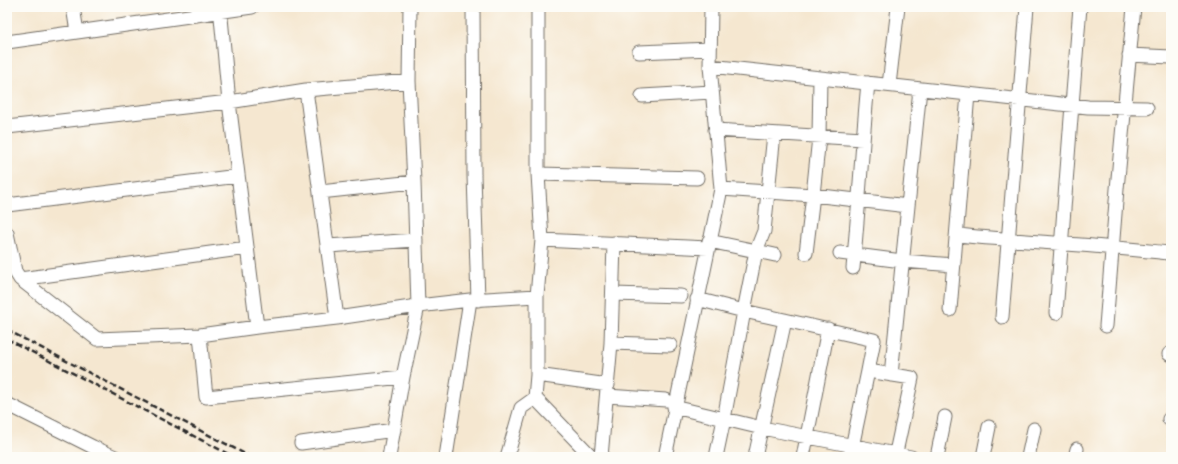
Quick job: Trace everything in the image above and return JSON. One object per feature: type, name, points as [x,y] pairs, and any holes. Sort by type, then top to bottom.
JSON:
[{"type":"street","points":[[73,7],[77,32]]},
{"type":"street","points":[[7,42],[221,9],[252,7]]},
{"type":"street","points":[[389,457],[418,306],[410,81],[410,7]]},
{"type":"street","points":[[446,457],[474,300],[473,7]]},
{"type":"street","points":[[538,7],[538,174],[542,240],[537,296],[537,375],[535,398],[592,457]]},
{"type":"street","points":[[665,457],[670,404],[697,299],[721,189],[710,66],[711,7]]},
{"type":"street","points":[[889,85],[898,7]]},
{"type":"street","points":[[1002,317],[1028,7]]},
{"type":"street","points":[[1056,313],[1080,7]]},
{"type":"street","points":[[1106,326],[1134,7]]},
{"type":"street","points":[[221,9],[229,102],[257,327]]},
{"type":"street","points":[[639,52],[710,49]]},
{"type":"street","points":[[1129,55],[1171,57]]},
{"type":"street","points":[[710,66],[1072,105],[1147,108]]},
{"type":"street","points":[[806,253],[819,137],[820,78]]},
{"type":"street","points":[[7,127],[229,102],[306,90],[410,81]]},
{"type":"street","points":[[854,268],[868,83]]},
{"type":"street","points":[[891,375],[920,89]]},
{"type":"street","points":[[306,90],[337,318]]},
{"type":"street","points":[[642,96],[712,92]]},
{"type":"street","points":[[950,310],[968,94]]},
{"type":"street","points":[[715,130],[863,139]]},
{"type":"street","points":[[716,457],[756,251],[764,231],[774,134]]},
{"type":"street","points":[[538,174],[697,178]]},
{"type":"street","points":[[7,205],[238,176]]},
{"type":"street","points":[[320,192],[414,182]]},
{"type":"street","points":[[721,189],[812,195],[908,206]]},
{"type":"street","points":[[7,235],[15,271],[20,279],[96,339],[200,335],[337,318],[418,306],[474,300],[537,296]]},
{"type":"street","points":[[957,235],[1112,247],[1168,253]]},
{"type":"street","points":[[328,246],[416,240]]},
{"type":"street","points":[[542,240],[614,243],[709,244],[775,255]]},
{"type":"street","points":[[601,457],[611,343],[614,243]]},
{"type":"street","points":[[20,279],[247,248]]},
{"type":"street","points":[[840,253],[902,261],[954,265]]},
{"type":"street","points":[[613,294],[681,296]]},
{"type":"street","points":[[697,299],[874,340],[851,451]]},
{"type":"street","points":[[755,457],[785,320]]},
{"type":"street","points":[[803,457],[828,329]]},
{"type":"street","points":[[200,335],[206,397],[403,378]]},
{"type":"street","points":[[611,343],[670,345]]},
{"type":"street","points":[[868,371],[912,378],[896,455]]},
{"type":"street","points":[[537,375],[670,404],[762,428],[807,436],[851,451],[911,457]]},
{"type":"street","points":[[507,457],[521,408],[535,398]]},
{"type":"street","points":[[7,404],[90,452],[115,457]]},
{"type":"street","points":[[937,457],[945,417]]},
{"type":"street","points":[[983,457],[989,427]]},
{"type":"street","points":[[1028,457],[1034,429]]},
{"type":"street","points":[[301,443],[394,430]]},
{"type":"railway","points":[[7,330],[251,457]]},
{"type":"railway","points":[[7,339],[234,457]]}]
